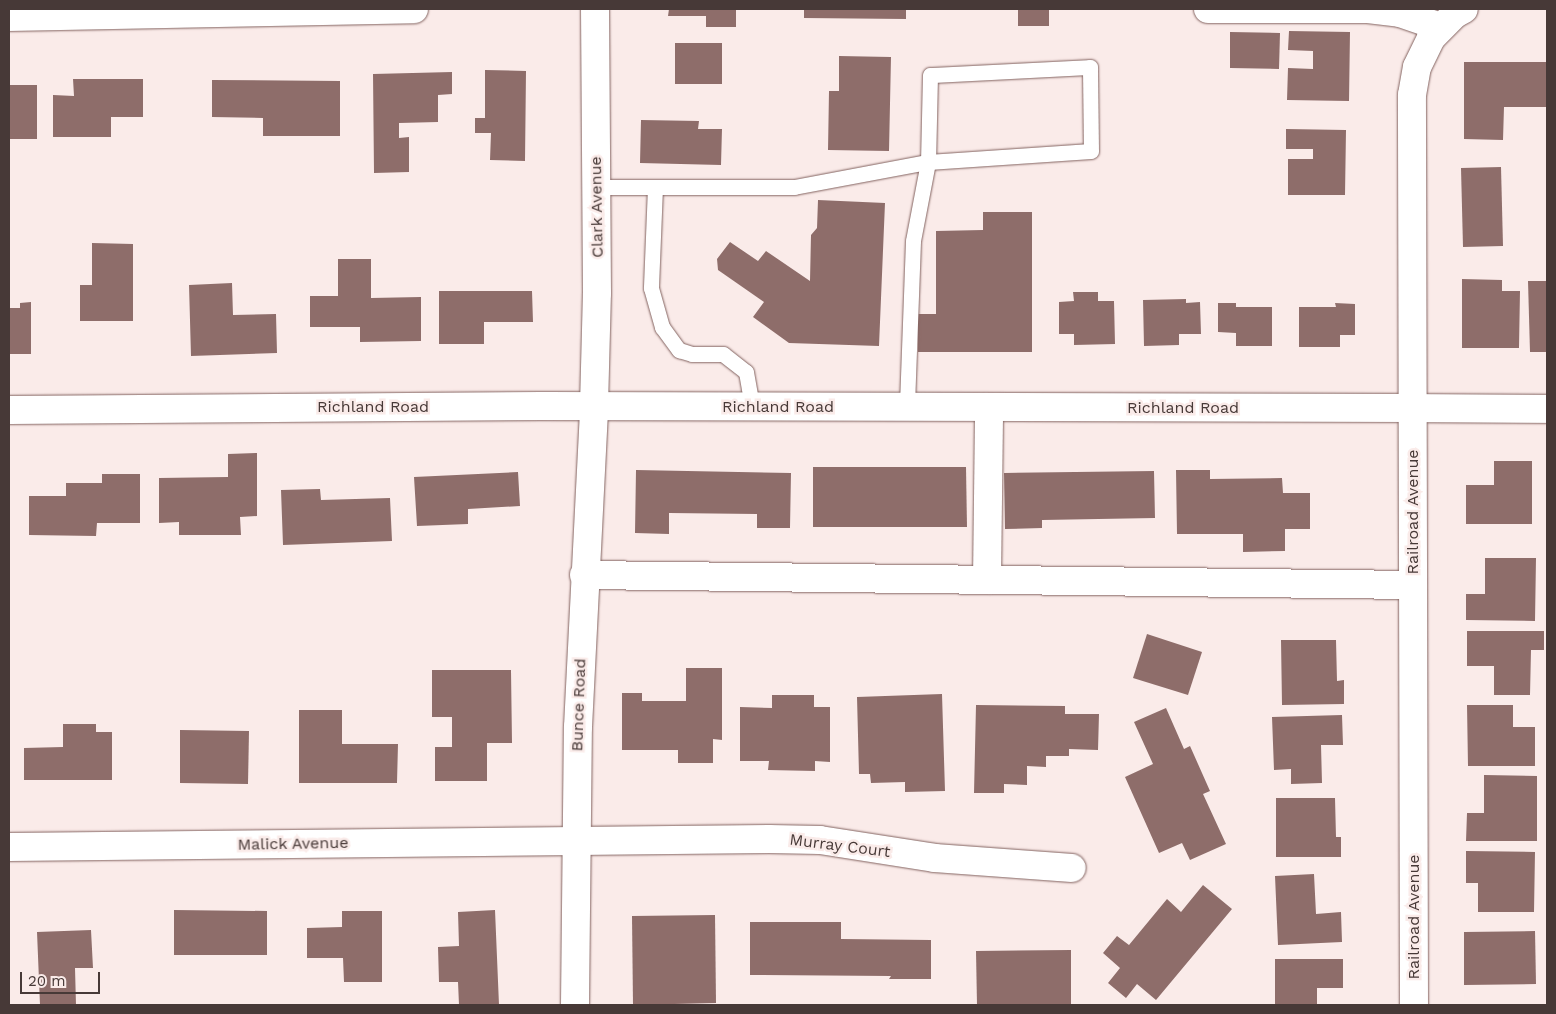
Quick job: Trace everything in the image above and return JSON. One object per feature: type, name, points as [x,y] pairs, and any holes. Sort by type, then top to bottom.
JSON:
[{"type":"street","points":[[9,17],[216,11],[414,9]]},
{"type":"street","name":"Clark Avenue","points":[[594,406],[595,9]]},
{"type":"street","points":[[1208,9],[1368,9],[1400,13],[1441,27]]},
{"type":"street","name":"Railroad Avenue","points":[[1414,1005],[1412,95],[1418,67],[1431,38],[1441,27],[1464,9]]},
{"type":"street","name":"Richland Road","points":[[9,410],[594,406],[1547,409]]},
{"type":"street","name":"Bunce Road","points":[[575,1005],[576,842],[584,575],[594,406]]},
{"type":"street","points":[[986,580],[989,407]]},
{"type":"street","points":[[584,575],[1413,585]]},
{"type":"street","name":"Murray Court","points":[[576,842],[820,840],[935,858],[1072,868]]},
{"type":"street","name":"Malick Avenue","points":[[9,847],[576,842]]},
{"type":"lane","points":[[596,187],[794,187],[928,162],[1091,151],[1090,67],[930,75],[928,162],[913,240],[907,407]]},
{"type":"lane","points":[[655,187],[651,288],[662,327],[679,350],[692,354],[723,354],[746,372],[752,406]]},
{"type":"building","points":[[669,9],[736,9],[736,27],[706,27],[706,16],[668,16]]},
{"type":"building","points":[[804,9],[906,9],[906,19],[804,18]]},
{"type":"building","points":[[1018,9],[1049,9],[1049,26],[1018,26]]},
{"type":"building","points":[[1289,31],[1350,32],[1349,101],[1287,100],[1288,68],[1313,69],[1313,51],[1288,50]]},
{"type":"building","points":[[1230,32],[1280,33],[1279,69],[1230,68]]},
{"type":"building","points":[[675,43],[722,43],[722,84],[675,84]]},
{"type":"building","points":[[839,56],[891,57],[889,151],[828,150],[829,91],[839,91]]},
{"type":"building","points":[[1464,62],[1547,62],[1547,107],[1504,107],[1503,140],[1464,139]]},
{"type":"building","points":[[485,70],[526,71],[525,161],[490,160],[491,133],[475,133],[475,118],[485,118]]},
{"type":"building","points":[[452,72],[452,94],[438,95],[438,122],[399,123],[399,138],[409,137],[409,172],[374,173],[373,74]]},
{"type":"building","points":[[73,79],[143,79],[143,117],[111,117],[111,137],[53,137],[53,95],[74,96]]},
{"type":"building","points":[[212,80],[340,81],[340,136],[263,136],[263,118],[212,117]]},
{"type":"building","points":[[9,85],[37,85],[37,139],[9,139]]},
{"type":"building","points":[[641,120],[699,121],[698,129],[722,129],[721,165],[640,163]]},
{"type":"building","points":[[1286,129],[1346,130],[1345,195],[1288,195],[1288,159],[1313,159],[1313,149],[1286,149]]},
{"type":"building","points":[[1501,167],[1503,246],[1463,247],[1461,168]]},
{"type":"building","points":[[818,200],[885,203],[879,346],[789,343],[753,317],[764,302],[718,270],[717,259],[730,242],[758,261],[766,251],[810,281],[811,235],[817,228]]},
{"type":"building","points":[[983,212],[1032,212],[1032,352],[918,352],[918,314],[936,314],[936,231],[983,230]]},
{"type":"building","points":[[92,243],[133,244],[133,321],[80,321],[80,285],[92,285]]},
{"type":"building","points":[[338,259],[371,259],[371,298],[421,297],[421,341],[360,342],[360,327],[310,327],[310,296],[338,296]]},
{"type":"building","points":[[1462,279],[1502,280],[1502,291],[1520,291],[1519,348],[1462,348]]},
{"type":"building","points":[[1528,281],[1547,281],[1547,352],[1530,352]]},
{"type":"building","points":[[232,283],[233,315],[276,314],[277,353],[191,356],[189,285]]},
{"type":"building","points":[[439,291],[532,291],[533,322],[484,322],[484,344],[439,344]]},
{"type":"building","points":[[1073,292],[1098,292],[1098,301],[1114,301],[1115,344],[1074,345],[1074,334],[1059,334],[1059,302],[1074,301]]},
{"type":"building","points":[[1186,299],[1186,303],[1200,302],[1201,334],[1179,334],[1179,345],[1144,346],[1143,300]]},
{"type":"building","points":[[31,302],[31,354],[9,354],[9,308],[20,308],[20,303]]},
{"type":"building","points":[[1218,303],[1236,303],[1236,307],[1272,307],[1272,346],[1236,346],[1236,333],[1218,332]]},
{"type":"building","points":[[1335,303],[1355,304],[1355,335],[1340,335],[1340,347],[1299,347],[1299,307],[1336,307]]},
{"type":"building","points":[[257,453],[257,516],[240,517],[241,535],[179,535],[179,522],[159,523],[159,478],[228,477],[228,454]]},
{"type":"building","points":[[1494,461],[1532,461],[1532,524],[1466,524],[1466,485],[1494,485]]},
{"type":"building","points":[[813,467],[966,467],[967,527],[813,527]]},
{"type":"building","points":[[636,470],[791,473],[790,528],[757,528],[757,514],[669,513],[669,534],[635,533]]},
{"type":"building","points":[[1176,470],[1210,470],[1210,479],[1282,478],[1283,493],[1310,493],[1310,529],[1285,529],[1285,551],[1243,552],[1243,534],[1177,534]]},
{"type":"building","points":[[1154,471],[1155,518],[1042,520],[1042,528],[1005,529],[1004,473]]},
{"type":"building","points":[[518,472],[520,506],[468,509],[468,524],[417,526],[414,477]]},
{"type":"building","points":[[102,474],[140,474],[140,523],[97,523],[96,536],[29,535],[29,496],[66,496],[66,483],[102,483]]},
{"type":"building","points":[[320,489],[321,500],[390,498],[392,541],[283,545],[281,490]]},
{"type":"building","points":[[1485,558],[1536,558],[1535,621],[1466,620],[1466,594],[1485,594]]},
{"type":"building","points":[[1467,631],[1544,631],[1544,650],[1531,650],[1530,695],[1494,695],[1494,666],[1467,666]]},
{"type":"building","points":[[1147,634],[1202,652],[1188,695],[1133,678]]},
{"type":"building","points":[[1281,640],[1336,640],[1337,681],[1344,680],[1344,704],[1282,705]]},
{"type":"building","points":[[686,668],[722,668],[722,740],[713,739],[713,763],[678,763],[678,750],[622,750],[622,693],[642,693],[642,701],[686,701]]},
{"type":"building","points":[[432,670],[511,670],[512,743],[487,743],[487,781],[435,781],[435,747],[452,747],[452,717],[432,717]]},
{"type":"building","points":[[942,694],[945,791],[905,792],[905,782],[871,783],[870,774],[859,774],[857,697]]},
{"type":"building","points":[[772,695],[814,695],[814,707],[830,707],[830,762],[815,761],[815,771],[768,770],[769,761],[740,761],[740,707],[772,708]]},
{"type":"building","points":[[976,705],[1065,706],[1065,714],[1099,714],[1098,750],[1069,749],[1069,756],[1046,756],[1046,767],[1027,766],[1027,785],[1004,784],[1004,793],[974,793]]},
{"type":"building","points":[[1467,705],[1513,705],[1513,727],[1535,727],[1535,766],[1468,766]]},
{"type":"building","points":[[1166,708],[1184,749],[1190,746],[1210,791],[1203,794],[1226,844],[1190,860],[1182,843],[1159,853],[1125,777],[1153,764],[1134,722]]},
{"type":"building","points":[[299,710],[342,710],[342,744],[398,744],[397,783],[299,783]]},
{"type":"building","points":[[1342,715],[1343,745],[1321,745],[1322,783],[1291,784],[1291,769],[1274,770],[1272,717]]},
{"type":"building","points":[[63,724],[96,724],[96,732],[112,732],[112,780],[24,780],[24,748],[63,747]]},
{"type":"building","points":[[180,730],[249,731],[248,784],[180,783]]},
{"type":"building","points":[[1484,775],[1537,776],[1537,841],[1466,841],[1467,813],[1484,813]]},
{"type":"building","points":[[1276,798],[1335,798],[1336,837],[1341,837],[1341,857],[1276,857]]},
{"type":"building","points":[[1466,851],[1535,852],[1534,912],[1478,912],[1478,883],[1466,883]]},
{"type":"building","points":[[1314,874],[1316,914],[1341,912],[1342,942],[1278,945],[1275,876]]},
{"type":"building","points":[[1203,885],[1232,909],[1156,1000],[1137,984],[1126,998],[1108,983],[1120,968],[1103,953],[1117,936],[1129,945],[1167,899],[1181,912]]},
{"type":"building","points":[[174,910],[267,911],[267,955],[174,955]]},
{"type":"building","points":[[495,910],[499,1005],[459,1005],[458,982],[439,982],[438,947],[459,946],[458,912]]},
{"type":"building","points":[[342,911],[382,911],[382,982],[344,982],[343,958],[307,958],[307,928],[342,927]]},
{"type":"building","points":[[715,915],[716,1003],[633,1005],[632,916]]},
{"type":"building","points":[[750,922],[841,922],[841,939],[931,940],[931,979],[889,979],[891,976],[750,975]]},
{"type":"building","points":[[91,930],[93,968],[75,968],[76,1005],[40,1005],[37,932]]},
{"type":"building","points":[[1535,931],[1536,984],[1464,985],[1464,932]]},
{"type":"building","points":[[1071,950],[1071,1005],[977,1005],[976,951]]},
{"type":"building","points":[[1275,959],[1343,959],[1343,988],[1317,988],[1317,1005],[1275,1005]]}]
